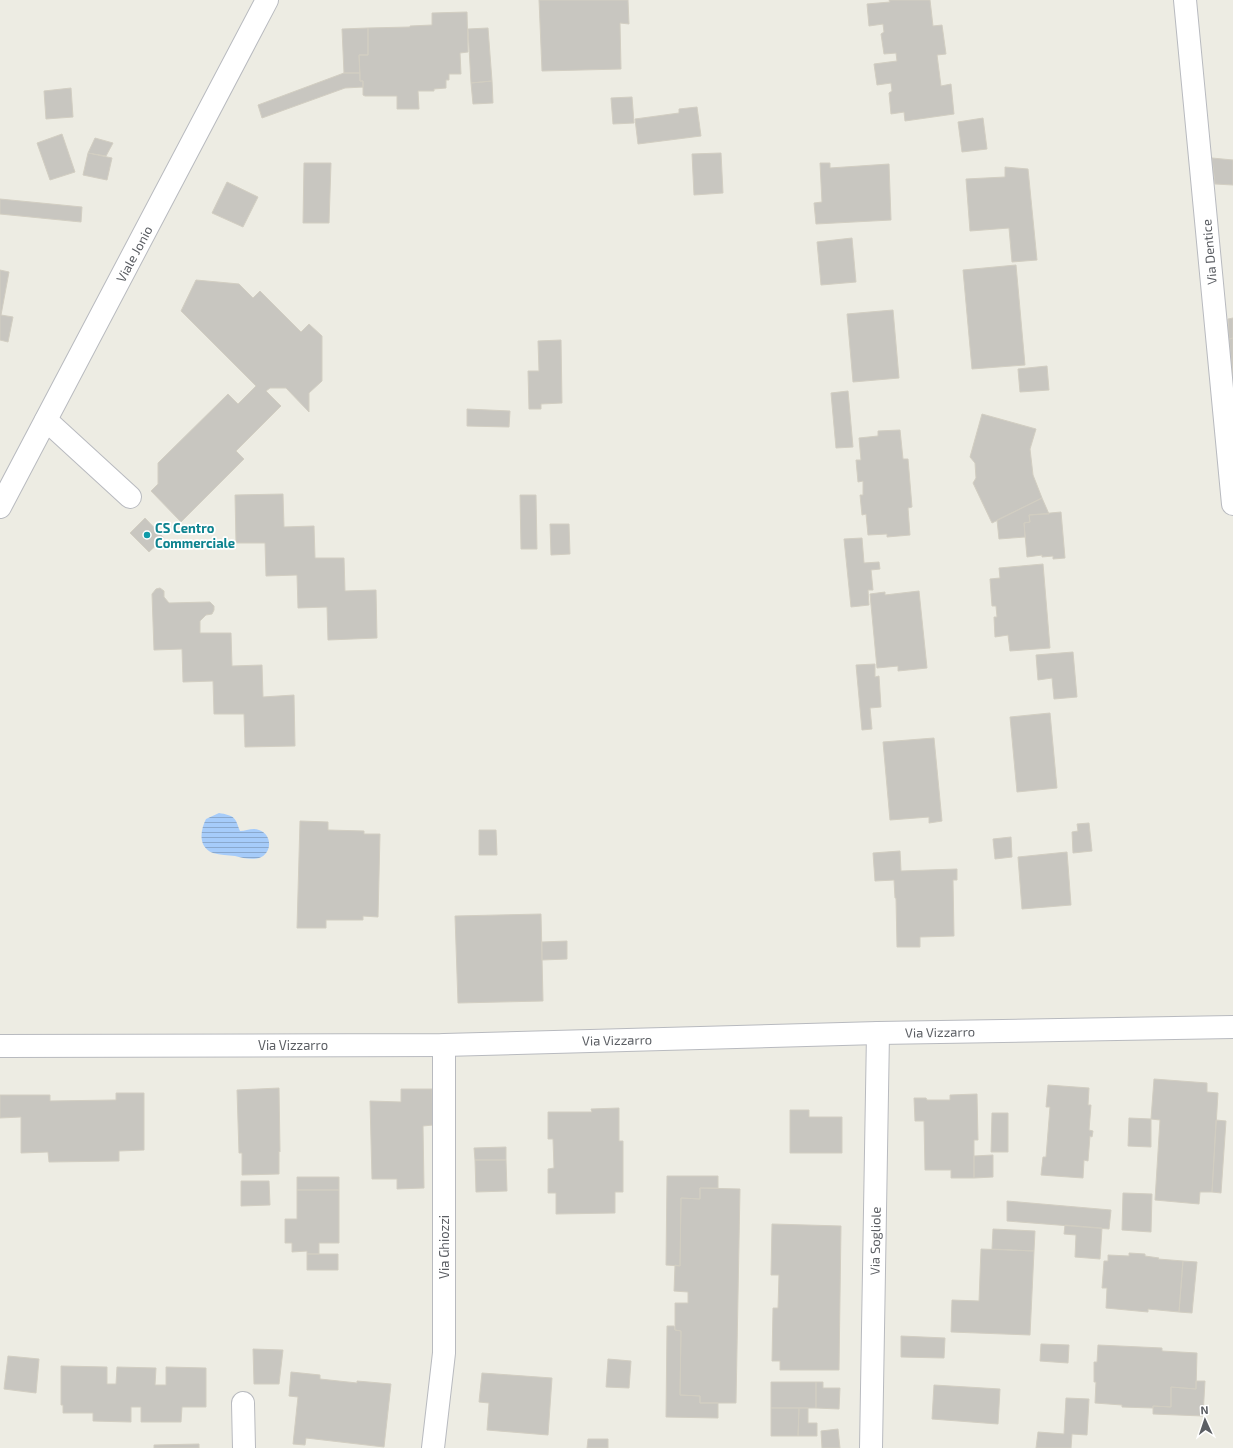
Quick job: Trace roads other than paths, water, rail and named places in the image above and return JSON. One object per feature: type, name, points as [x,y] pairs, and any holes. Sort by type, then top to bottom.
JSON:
[{"type":"street","name":"Viale Jonio","points":[[0,507],[267,0]]},
{"type":"street","name":"Via Dentice","points":[[1184,0],[1233,504]]},
{"type":"street","points":[[46,420],[130,497]]},
{"type":"street","name":"Via Vizzarro","points":[[0,1046],[444,1044],[878,1033],[1233,1027]]},
{"type":"street","name":"Via Sogliole","points":[[871,1448],[878,1033]]},
{"type":"street","name":"Via Ghiozzi","points":[[433,1448],[444,1353],[444,1044]]},
{"type":"street","points":[[243,1403],[244,1448]]},
{"type":"water","points":[[219,813],[233,817],[240,831],[254,829],[263,832],[268,839],[269,844],[269,848],[264,856],[256,859],[250,859],[216,854],[208,850],[203,843],[202,829],[206,819]]},
{"type":"place","name":"CS Centro Commerciale","points":[[147,535]]}]
